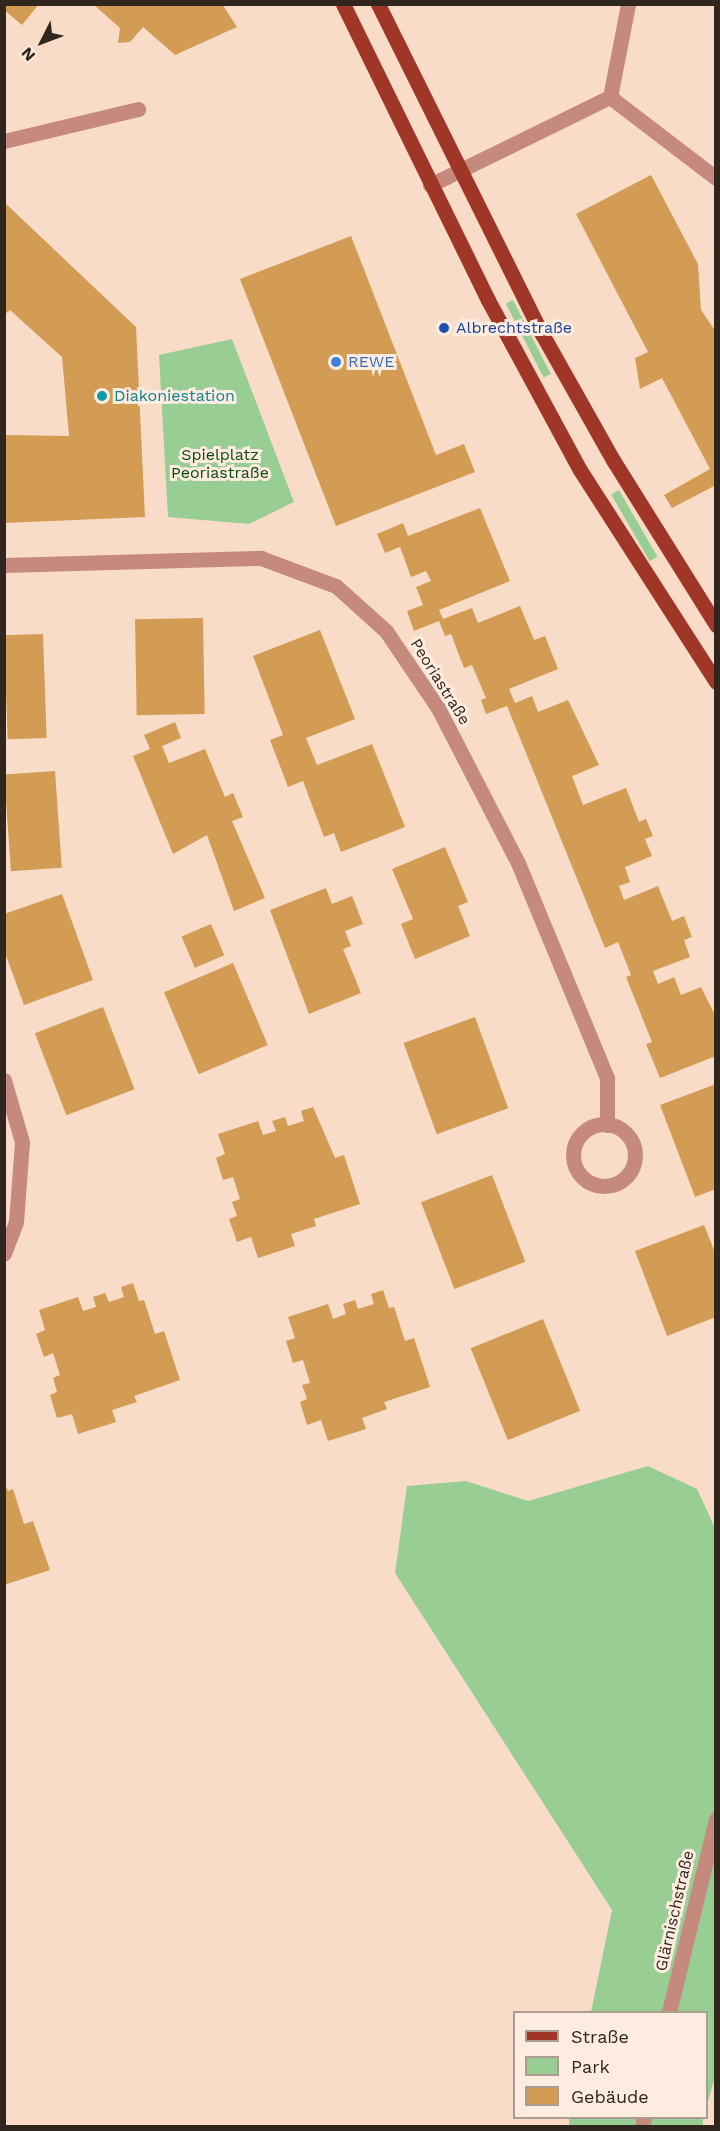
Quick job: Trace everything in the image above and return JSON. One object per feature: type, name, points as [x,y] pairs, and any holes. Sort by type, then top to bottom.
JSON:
[{"type":"main road","points":[[343,4],[430,185],[580,470],[716,682]]},
{"type":"main road","points":[[378,4],[459,172],[602,441],[716,625]]},
{"type":"street","points":[[610,97],[628,4]]},
{"type":"street","points":[[430,185],[610,97]]},
{"type":"street","points":[[610,97],[716,178]]},
{"type":"street","points":[[4,141],[138,109]]},
{"type":"street","name":"Peoriastraße","points":[[4,565],[261,558],[336,586],[386,631],[438,708],[518,863],[607,1078],[607,1125]]},
{"type":"street","points":[[4,1080],[21,1142],[16,1222],[4,1254]]},
{"type":"street","points":[[607,1125],[630,1138],[635,1154],[628,1175],[612,1185],[601,1186],[580,1175],[573,1155],[585,1130],[607,1125]]},
{"type":"street","name":"Glärnischstraße","points":[[669,2011],[716,1819]]},
{"type":"green space","points":[[513,300],[551,374],[544,378],[506,304]]},
{"type":"green space","name":"Spielplatz Peoriastraße","points":[[232,339],[294,502],[249,524],[168,517],[159,355]]},
{"type":"green space","points":[[619,490],[658,557],[650,561],[611,494]]},
{"type":"green space","points":[[648,1466],[697,1489],[716,1530],[716,2073],[708,2101],[708,2011],[591,2011],[612,1910],[395,1573],[407,1486],[466,1481],[528,1501]]},
{"type":"green space","points":[[569,2119],[703,2119],[703,2126],[569,2126]]},
{"type":"building","points":[[4,4],[39,4],[22,25],[4,10]]},
{"type":"building","points":[[93,4],[226,4],[224,7],[237,27],[175,55],[143,27],[130,42],[118,43],[120,28]]},
{"type":"building","points":[[651,175],[698,264],[701,310],[716,332],[716,485],[672,508],[664,495],[710,469],[662,378],[640,389],[635,358],[648,352],[576,214]]},
{"type":"building","name":"Diakoniestation","points":[[4,202],[136,327],[145,517],[4,523],[4,435],[69,436],[62,357],[10,310],[4,315]]},
{"type":"building","name":"REWE","points":[[351,236],[436,455],[464,444],[475,472],[336,526],[240,279]]},
{"type":"building","points":[[480,508],[510,581],[439,610],[443,619],[472,608],[478,623],[520,606],[534,640],[545,636],[558,669],[509,689],[515,703],[532,696],[538,712],[568,700],[599,765],[572,776],[583,805],[626,788],[639,822],[646,819],[653,836],[645,839],[652,856],[625,867],[630,882],[619,886],[624,900],[658,886],[672,921],[684,916],[692,937],[684,940],[690,957],[653,971],[658,984],[674,977],[681,995],[701,987],[716,1017],[716,1056],[660,1078],[646,1044],[652,1042],[626,977],[631,975],[618,942],[605,948],[507,706],[486,714],[481,700],[486,698],[472,665],[464,668],[451,634],[445,636],[439,621],[414,631],[407,611],[423,605],[416,587],[431,581],[426,571],[411,577],[400,547],[385,553],[377,534],[403,523],[408,536]]},
{"type":"building","points":[[203,618],[205,714],[137,715],[135,619]]},
{"type":"building","points":[[320,630],[355,719],[306,738],[317,765],[372,744],[405,827],[341,852],[334,833],[324,837],[303,781],[288,787],[270,740],[283,735],[253,656]]},
{"type":"building","points":[[43,634],[47,738],[8,739],[4,635]]},
{"type":"building","points":[[175,722],[181,738],[162,746],[169,763],[205,749],[225,797],[233,793],[243,817],[232,821],[265,898],[234,911],[207,835],[173,854],[133,756],[150,749],[144,735]]},
{"type":"building","points":[[55,771],[62,868],[11,871],[4,775]]},
{"type":"building","points":[[445,847],[468,902],[458,906],[470,936],[415,959],[401,924],[413,919],[392,869]]},
{"type":"building","points":[[326,888],[332,904],[352,896],[363,924],[345,931],[351,946],[343,949],[361,993],[309,1014],[270,910]]},
{"type":"building","points":[[62,894],[93,980],[24,1005],[4,950],[4,914]]},
{"type":"building","points":[[211,924],[224,955],[195,968],[182,937]]},
{"type":"building","points":[[233,963],[268,1045],[199,1074],[164,992]]},
{"type":"building","points":[[103,1007],[135,1089],[66,1115],[35,1033]]},
{"type":"building","points":[[475,1017],[508,1108],[437,1134],[404,1043]]},
{"type":"building","points":[[716,1084],[716,1189],[695,1197],[660,1105]]},
{"type":"building","points":[[313,1107],[335,1158],[344,1155],[360,1204],[314,1219],[316,1226],[291,1234],[295,1246],[258,1258],[251,1237],[237,1242],[229,1219],[237,1216],[232,1202],[240,1199],[233,1177],[223,1180],[216,1158],[225,1154],[218,1134],[258,1121],[263,1135],[276,1131],[272,1121],[285,1117],[288,1126],[304,1121],[301,1111]]},
{"type":"building","points":[[492,1175],[525,1262],[454,1289],[421,1202]]},
{"type":"building","points":[[704,1225],[716,1255],[716,1317],[667,1336],[635,1251]]},
{"type":"building","points":[[133,1283],[139,1301],[144,1300],[155,1334],[164,1331],[180,1380],[134,1396],[137,1402],[112,1410],[116,1422],[78,1434],[72,1414],[57,1418],[50,1395],[57,1392],[53,1378],[60,1375],[53,1353],[44,1357],[36,1334],[45,1330],[39,1310],[78,1297],[83,1311],[96,1307],[93,1297],[105,1293],[109,1302],[124,1297],[121,1287]]},
{"type":"building","points":[[383,1290],[389,1308],[394,1307],[405,1341],[414,1338],[430,1387],[384,1402],[387,1409],[362,1418],[366,1429],[328,1441],[321,1420],[307,1425],[300,1402],[307,1399],[302,1385],[310,1383],[303,1360],[293,1363],[286,1341],[295,1338],[288,1317],[328,1304],[333,1319],[346,1314],[343,1304],[355,1300],[358,1309],[374,1304],[371,1294]]},
{"type":"building","points":[[543,1319],[580,1411],[508,1440],[471,1348]]},
{"type":"building","points":[[4,1482],[8,1491],[13,1489],[24,1524],[33,1521],[50,1570],[4,1585]]},
{"type":"place","name":"Albrechtstraße","points":[[444,328]]},
{"type":"place","name":"REWE","points":[[336,362]]},
{"type":"place","name":"Diakoniestation","points":[[102,396]]}]
